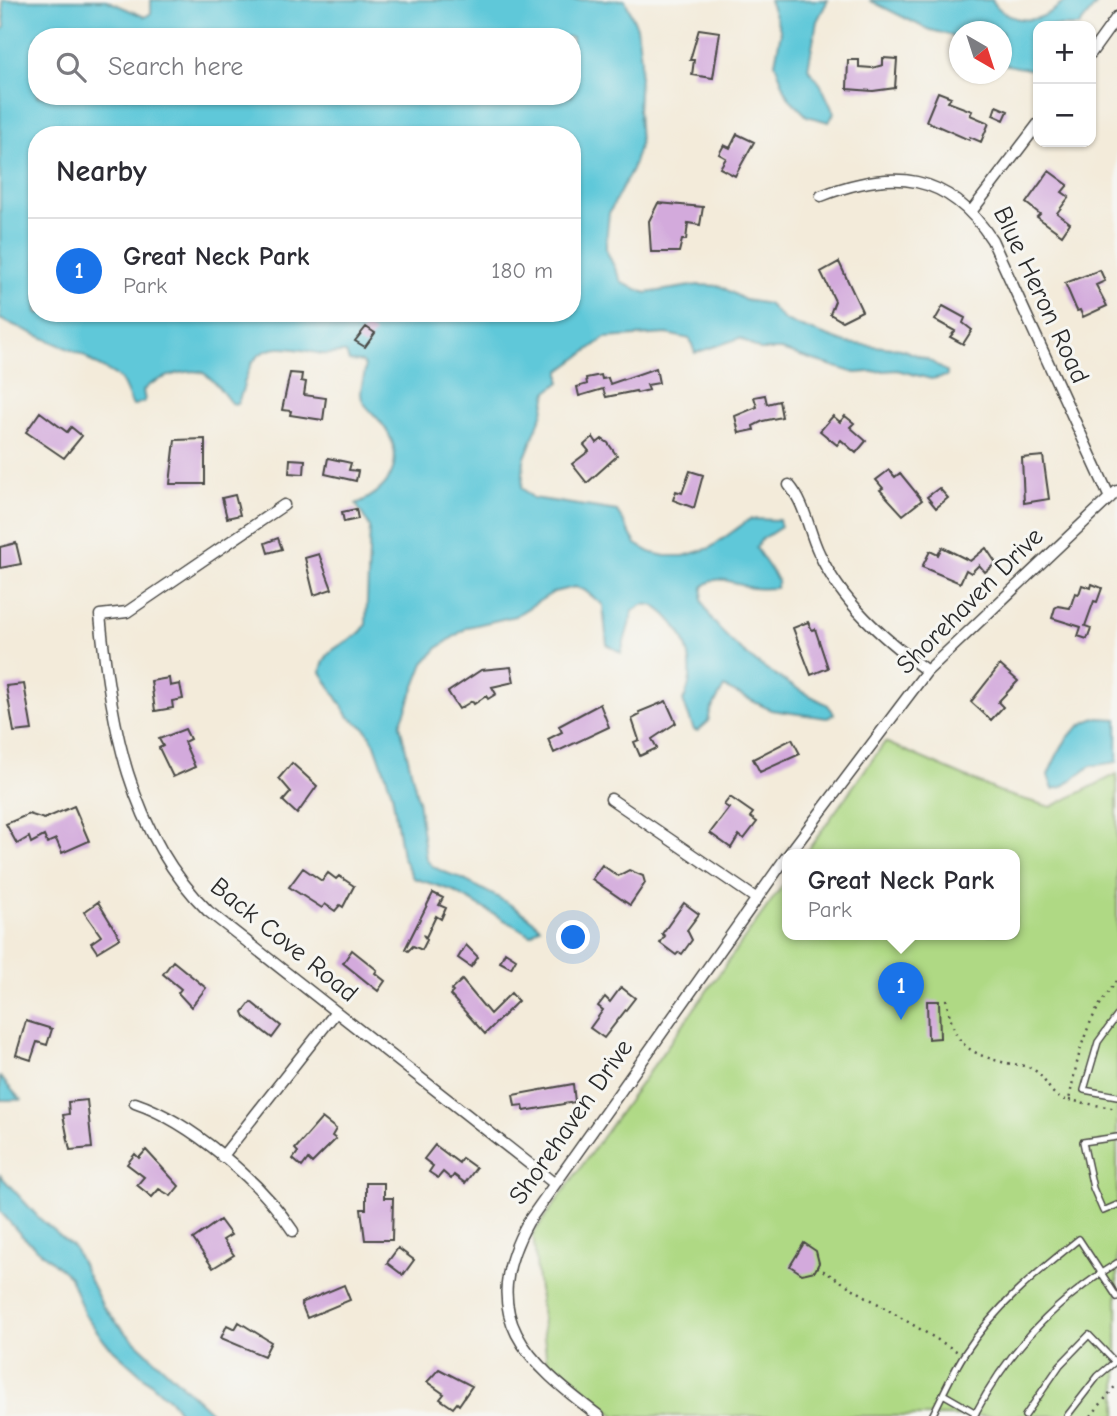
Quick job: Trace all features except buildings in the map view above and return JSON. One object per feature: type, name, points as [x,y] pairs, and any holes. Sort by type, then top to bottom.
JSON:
[{"type":"street","points":[[1096,46],[1117,17]]},
{"type":"street","name":"Blue Heron Road","points":[[1033,131],[971,212],[992,240],[1113,495]]},
{"type":"street","points":[[821,195],[856,183],[897,178],[944,191],[971,212]]},
{"type":"street","points":[[789,485],[802,503],[818,553],[841,590],[876,629],[927,671]]},
{"type":"street","name":"Shorehaven Drive","points":[[793,849],[927,671],[1113,495]]},
{"type":"street","name":"Back Cove Road","points":[[284,505],[127,612],[100,615],[106,683],[124,761],[156,841],[175,875],[208,911],[555,1184]]},
{"type":"street","points":[[611,799],[757,899]]},
{"type":"street","name":"Shorehaven Drive","points":[[599,1416],[536,1365],[524,1349],[510,1317],[507,1295],[510,1261],[528,1222],[782,864]]},
{"type":"street","points":[[222,1157],[336,1012]]},
{"type":"street","points":[[135,1103],[166,1116],[222,1157],[264,1192],[293,1231]]},
{"type":"lane","points":[[1117,1016],[1098,1042],[1084,1090],[1117,1096]]},
{"type":"lane","points":[[1117,1137],[1083,1142],[1093,1188],[1103,1211],[1117,1205]]},
{"type":"lane","points":[[932,1416],[963,1356],[1027,1281],[1079,1239],[1117,1297]]},
{"type":"lane","points":[[943,1394],[975,1414],[1006,1364],[1029,1335],[1054,1310],[1100,1273],[1117,1263]]},
{"type":"lane","points":[[1025,1416],[1060,1365],[1089,1335],[1116,1361],[1098,1376],[1067,1416]]},
{"type":"path","points":[[1069,1100],[1085,1031],[1098,1006],[1117,981]]},
{"type":"path","points":[[946,999],[950,1026],[957,1038],[988,1057],[1033,1070],[1061,1100],[1117,1109]]},
{"type":"path","points":[[817,1267],[963,1356]]},
{"type":"path","points":[[1091,1416],[1117,1384]]},
{"type":"green space","points":[[885,742],[1005,794],[1051,807],[1117,774],[1117,1416],[616,1416],[547,1364],[533,1234],[782,886],[782,940],[1020,940],[1020,849],[809,849]]},
{"type":"water","points":[[2,0],[106,0],[145,17],[151,13],[151,0],[625,0],[637,27],[641,59],[638,110],[640,144],[632,169],[609,213],[606,242],[606,250],[622,283],[646,293],[698,285],[720,286],[745,300],[768,304],[785,321],[846,343],[901,349],[927,359],[947,372],[947,376],[931,379],[897,370],[855,373],[781,350],[760,350],[740,338],[695,353],[690,339],[667,334],[605,338],[560,371],[560,382],[547,392],[543,412],[524,460],[522,488],[533,498],[617,511],[636,544],[652,553],[665,556],[684,556],[710,548],[750,519],[779,520],[781,527],[761,540],[756,548],[778,581],[776,588],[752,588],[721,579],[709,582],[703,587],[702,600],[710,617],[738,648],[775,675],[828,705],[834,714],[827,718],[771,710],[724,687],[710,712],[708,722],[698,731],[694,730],[683,701],[690,678],[689,655],[680,634],[666,615],[649,605],[642,605],[633,611],[621,653],[607,644],[603,605],[584,590],[575,587],[554,592],[515,616],[468,627],[439,647],[424,663],[400,725],[418,800],[426,859],[439,870],[504,901],[540,927],[531,935],[451,890],[413,878],[402,856],[392,793],[375,744],[365,728],[349,717],[321,672],[328,654],[356,636],[366,624],[370,527],[356,504],[380,489],[388,480],[395,458],[388,433],[362,399],[365,366],[362,362],[349,361],[346,353],[327,354],[276,348],[259,355],[252,363],[237,404],[231,403],[216,383],[205,374],[191,372],[172,375],[147,386],[143,391],[145,401],[133,406],[122,382],[112,373],[85,356],[0,319],[0,31],[5,27]]},
{"type":"water","points":[[769,0],[828,0],[817,21],[808,68],[821,85],[834,113],[829,122],[807,116],[788,97],[775,63],[781,32]]},
{"type":"water","points":[[869,0],[992,0],[1010,16],[1033,19],[1051,12],[1067,1],[1100,0],[1083,21],[1033,21],[1033,70],[1012,66],[1012,21],[949,21],[949,35],[927,29]]},
{"type":"water","points":[[1096,718],[1117,719],[1117,762],[1091,766],[1062,787],[1053,789],[1048,775],[1061,748],[1079,726]]},
{"type":"water","points":[[0,1077],[21,1100],[0,1100]]},
{"type":"water","points":[[0,1175],[39,1218],[74,1248],[103,1307],[124,1331],[215,1416],[182,1416],[173,1403],[105,1342],[84,1313],[70,1277],[21,1235],[0,1211]]},
{"type":"place","name":"Great Neck Park","points":[[901,1020]]}]
